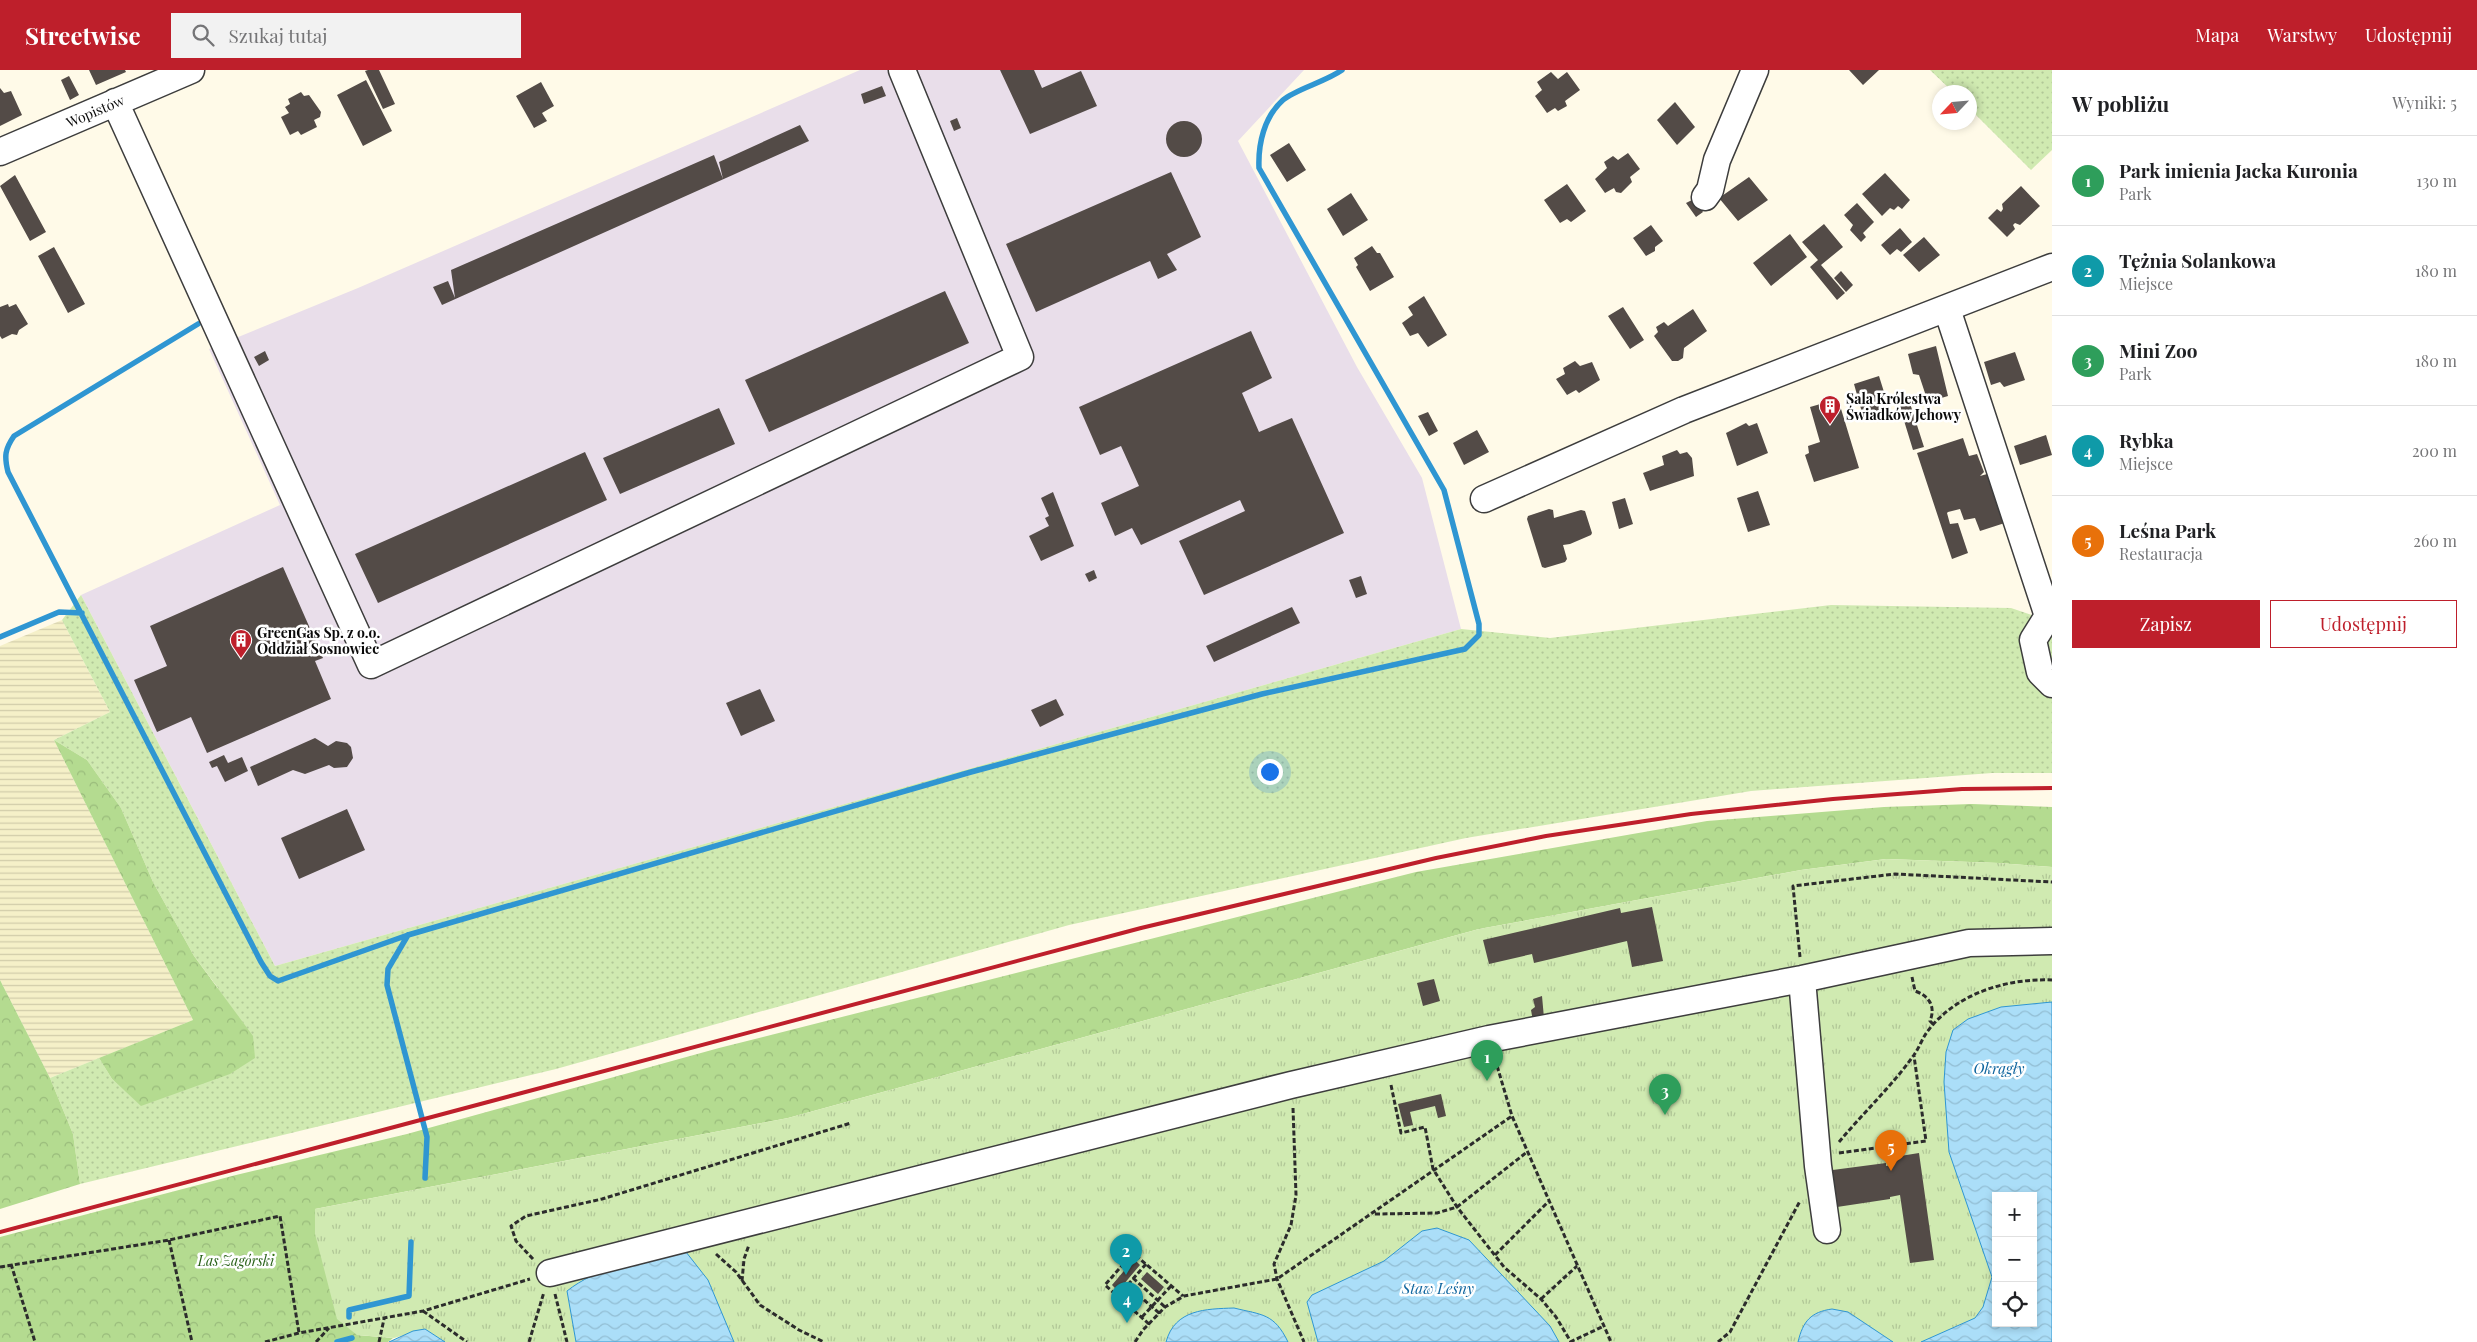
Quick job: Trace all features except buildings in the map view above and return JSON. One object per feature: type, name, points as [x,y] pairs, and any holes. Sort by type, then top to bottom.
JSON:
[{"type":"street","name":"Wopistów","points":[[0,152],[190,70]]},
{"type":"street","points":[[115,102],[371,665],[1020,358],[902,70]]},
{"type":"street","points":[[1705,196],[1710,190],[1717,160],[1755,70]]},
{"type":"street","points":[[1484,499],[1684,410],[1947,310],[2052,267]]},
{"type":"street","points":[[1947,310],[2050,616],[2032,640],[2040,672],[2052,684]]},
{"type":"street","points":[[550,1273],[1290,1085],[1489,1039],[1802,980],[1969,943],[2052,941]]},
{"type":"street","points":[[1802,980],[1823,1160],[1827,1230]]},
{"type":"path","points":[[1802,980],[1792,886],[1895,874],[2052,882]]},
{"type":"path","points":[[1908,957],[1914,991],[1928,998],[1932,1005],[1933,1013],[1930,1021],[1934,1025]]},
{"type":"path","points":[[1718,1342],[1730,1332],[1823,1160],[1914,1055],[1934,1025],[1950,1009],[1970,995],[2004,985],[2039,979],[2052,980]]},
{"type":"path","points":[[1489,1039],[1512,1116],[1611,1342]]},
{"type":"path","points":[[1823,1160],[1926,1141],[1914,1055]]},
{"type":"path","points":[[1386,1062],[1401,1133],[1424,1127],[1433,1169],[1457,1207],[1504,1267],[1541,1299],[1556,1317],[1571,1342],[1604,1326]]},
{"type":"path","points":[[1290,1085],[1295,1140],[1296,1194],[1291,1225],[1274,1264],[1276,1279],[1304,1342]]},
{"type":"path","points":[[1135,1342],[1159,1313],[1183,1296],[1276,1279],[1374,1214],[1433,1169],[1512,1116]]},
{"type":"path","points":[[567,1342],[550,1273],[520,1248],[513,1235],[512,1226],[516,1221],[526,1216],[602,1199],[851,1123]]},
{"type":"path","points":[[1374,1214],[1437,1213],[1457,1207],[1527,1152]]},
{"type":"path","points":[[1495,1255],[1549,1201]]},
{"type":"path","points":[[0,1267],[169,1240],[280,1216],[300,1333]]},
{"type":"path","points":[[742,1281],[744,1259],[751,1239],[763,1218]]},
{"type":"path","points":[[695,1236],[736,1272],[760,1305],[799,1330],[824,1342]]},
{"type":"path","points":[[169,1240],[192,1342]]},
{"type":"path","points":[[1149,1324],[1105,1285],[1133,1253],[1183,1296]]},
{"type":"path","points":[[10,1264],[34,1342]]},
{"type":"path","points":[[1118,1296],[1146,1264]]},
{"type":"path","points":[[1541,1299],[1577,1266]]},
{"type":"path","points":[[265,1342],[300,1333],[423,1311],[550,1273]]},
{"type":"path","points":[[529,1342],[550,1273]]},
{"type":"path","points":[[1133,1278],[1166,1307]]},
{"type":"path","points":[[1127,1285],[1159,1313]]},
{"type":"path","points":[[1142,1318],[1171,1286]]},
{"type":"path","points":[[1127,1304],[1146,1289]]},
{"type":"path","points":[[423,1311],[467,1342]]},
{"type":"path","points":[[379,1342],[384,1319]]},
{"type":"path","points":[[316,1342],[330,1328]]},
{"type":"shaded area","points":[[860,70],[1304,70],[1238,141],[1357,367],[1422,478],[1461,629],[275,966],[81,595],[280,505],[209,349],[358,288]]},
{"type":"shaded area","points":[[62,620],[110,712],[54,740],[193,1020],[50,1078],[0,980],[0,646]]},
{"type":"green space","points":[[1930,70],[2052,70],[2052,150],[2031,170],[1977,116],[1977,85],[1946,85]]},
{"type":"green space","points":[[81,595],[275,966],[1461,629],[1550,638],[1831,605],[2011,608],[2052,622],[2052,773],[1992,773],[1751,791],[1466,838],[1069,925],[556,1069],[80,1184],[73,1134],[50,1078],[99,1058],[112,1079],[141,1105],[218,988],[194,956],[153,882],[121,808],[87,760],[54,740],[110,712],[62,620]]},
{"type":"green space","points":[[54,740],[87,760],[121,808],[153,882],[194,956],[253,1036],[255,1058],[230,1074],[141,1106],[112,1079],[99,1058],[193,1020]]},
{"type":"green space","name":"Las Zagórski","points":[[1972,804],[2052,807],[2052,867],[1886,859],[1801,870],[1479,929],[788,1118],[315,1209],[357,1335],[393,1338],[388,1342],[0,1342],[0,1237],[236,1175],[407,1134],[719,1048],[1416,872],[1707,821],[1884,807]]},
{"type":"green space","points":[[1886,859],[2052,867],[2052,1342],[445,1342],[425,1329],[394,1338],[357,1335],[337,1319],[315,1234],[315,1209],[788,1118],[1479,929],[1801,870]]},
{"type":"green space","points":[[0,980],[50,1078],[73,1134],[80,1184],[0,1209]]},
{"type":"water","name":"Okrągły","points":[[2052,1002],[2052,1342],[1921,1342],[1975,1318],[1983,1307],[1992,1277],[1949,1152],[1944,1082],[1946,1052],[1953,1030],[1968,1019],[2001,1007]]},
{"type":"water","name":"Staw Leśny","points":[[1437,1228],[1469,1240],[1550,1326],[1559,1342],[1318,1342],[1307,1302],[1312,1295],[1384,1261],[1422,1231]]},
{"type":"water","points":[[673,1251],[686,1252],[708,1280],[734,1342],[576,1342],[567,1291],[578,1283],[604,1271]]},
{"type":"water","points":[[1234,1308],[1260,1314],[1272,1320],[1278,1325],[1288,1342],[1166,1342],[1170,1331],[1184,1317],[1203,1310]]},
{"type":"water","points":[[1832,1309],[1848,1312],[1893,1342],[1798,1342],[1802,1328],[1813,1315]]},
{"type":"water","points":[[425,1329],[445,1342],[389,1342],[413,1331]]},
{"type":"waterway","points":[[198,324],[14,436],[7,449],[6,461],[8,472],[261,962],[270,976],[278,981],[408,935],[971,772],[1262,694],[1465,649],[1479,635],[1479,624],[1444,490],[1259,168],[1261,140],[1271,114],[1276,107],[1289,96],[1342,70]]},
{"type":"waterway","points":[[0,637],[59,612],[82,613]]},
{"type":"waterway","points":[[408,935],[388,969],[387,985],[427,1137],[425,1178]]},
{"type":"waterway","points":[[349,1317],[349,1310],[409,1296],[411,1242]]},
{"type":"waterway","points":[[337,1342],[352,1338]]},
{"type":"railway","points":[[0,1232],[1141,928],[1436,858],[1546,836],[1691,814],[1833,799],[1962,789],[2052,788]]},
{"type":"place","name":"Sala Królestwa Świadków Jehowy","points":[[1830,425]]},
{"type":"place","name":"GreenGas Sp. z o.o. Oddział Sosnowiec","points":[[241,659]]},
{"type":"place","name":"Park imienia Jacka Kuronia","points":[[1487,1081]]},
{"type":"place","name":"Mini Zoo","points":[[1665,1115]]},
{"type":"place","name":"Leśna Park","points":[[1891,1171]]},
{"type":"place","name":"Tężnia Solankowa","points":[[1126,1275]]},
{"type":"place","name":"Rybka","points":[[1127,1323]]}]
